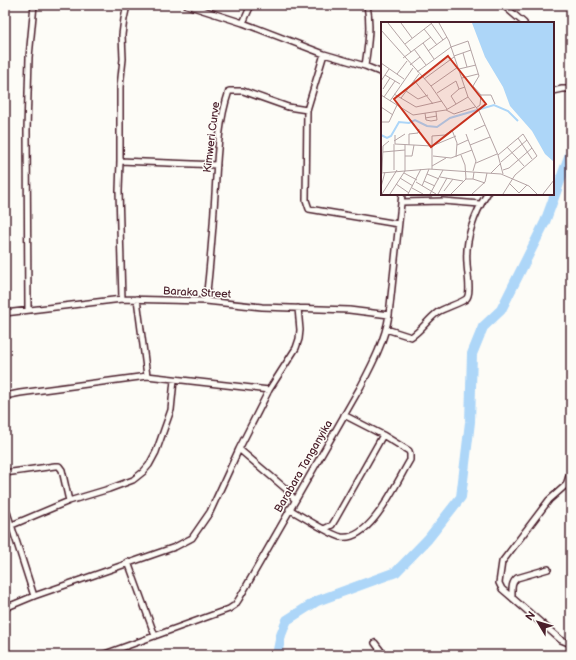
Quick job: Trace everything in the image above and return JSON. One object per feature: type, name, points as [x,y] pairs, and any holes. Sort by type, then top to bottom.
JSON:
[{"type":"street","points":[[28,310],[28,57],[34,5]]},
{"type":"street","points":[[122,299],[119,191],[120,87],[123,59],[122,35],[127,5]]},
{"type":"street","points":[[187,5],[381,73]]},
{"type":"street","points":[[242,23],[251,5]]},
{"type":"street","points":[[365,66],[369,29],[367,5]]},
{"type":"street","points":[[503,5],[523,22]]},
{"type":"street","points":[[324,54],[307,110],[306,200],[309,209],[398,224]]},
{"type":"street","points":[[554,90],[571,89]]},
{"type":"street","name":"Kimweri Curve","points":[[206,301],[217,165],[224,105],[228,91],[243,91],[288,107],[307,110]]},
{"type":"street","points":[[120,161],[217,165]]},
{"type":"street","name":"Barabara Tanganyika","points":[[102,655],[228,610],[235,605],[248,586],[378,352],[389,315],[402,195]]},
{"type":"street","points":[[386,329],[411,337],[419,332],[438,312],[466,300],[469,293],[467,261],[468,242],[480,204],[486,195]]},
{"type":"street","points":[[402,202],[443,201],[480,204]]},
{"type":"street","name":"Baraka Street","points":[[5,314],[122,299],[138,299],[206,301],[262,307],[349,310],[389,315]]},
{"type":"street","points":[[138,299],[147,376]]},
{"type":"street","points":[[5,608],[128,562],[175,547],[192,538],[210,512],[239,449],[269,390],[296,348],[300,330],[298,308]]},
{"type":"street","points":[[5,396],[147,376],[269,390]]},
{"type":"street","points":[[12,524],[69,501],[133,480],[149,465],[156,452],[171,410],[174,380]]},
{"type":"street","points":[[290,510],[339,536],[353,536],[364,529],[375,518],[410,460],[410,454],[406,448],[344,415]]},
{"type":"street","points":[[324,529],[332,526],[336,520],[382,435]]},
{"type":"street","points":[[239,449],[286,489],[295,500]]},
{"type":"street","points":[[5,473],[59,466],[62,470],[69,501]]},
{"type":"street","points":[[571,470],[569,486],[549,500],[502,562],[499,583],[502,589],[561,640],[571,644]]},
{"type":"street","points":[[5,506],[34,596]]},
{"type":"street","points":[[128,562],[155,636]]},
{"type":"street","points":[[512,597],[512,586],[514,580],[548,569]]},
{"type":"street","points":[[375,643],[384,655]]},
{"type":"street","points":[[568,655],[571,652]]},
{"type":"waterway","points":[[277,655],[281,635],[287,620],[317,601],[396,572],[428,539],[461,497],[470,422],[472,354],[483,327],[501,310],[545,222],[571,151]]}]
